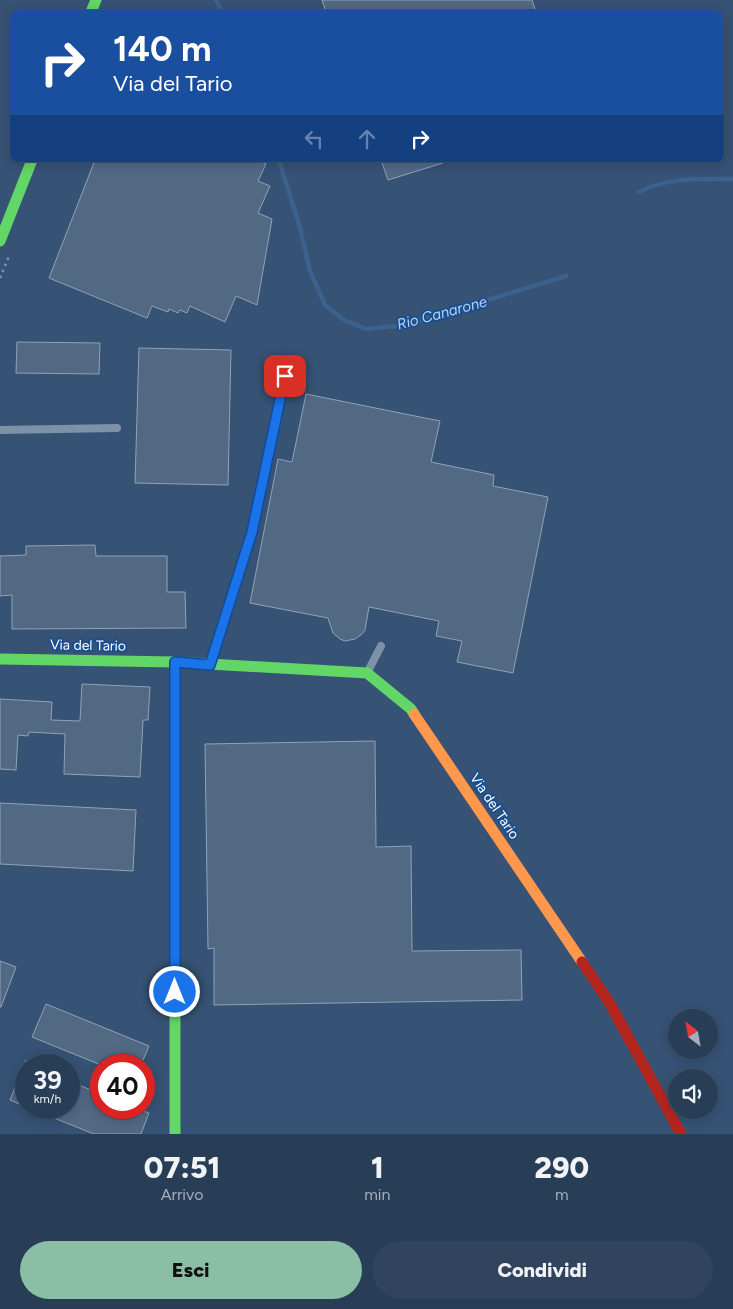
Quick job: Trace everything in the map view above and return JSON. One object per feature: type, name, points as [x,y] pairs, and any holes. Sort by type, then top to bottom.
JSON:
[{"type":"street","points":[[0,241],[31,162]]},
{"type":"street","name":"Via del Tario","points":[[0,659],[175,662],[367,673],[410,709],[416,717],[610,1002],[681,1134]]},
{"type":"street","points":[[175,662],[175,1134]]},
{"type":"lane","points":[[210,665],[252,532],[285,376]]},
{"type":"lane","points":[[0,430],[117,428]]},
{"type":"lane","points":[[367,673],[380,646]]},
{"type":"building","points":[[322,0],[532,0],[535,10],[325,10]]},
{"type":"building","points":[[94,162],[262,162],[266,164],[258,181],[270,186],[258,213],[272,219],[257,305],[236,296],[225,322],[190,306],[187,313],[180,310],[178,313],[169,309],[168,312],[152,306],[147,318],[49,278]]},
{"type":"building","points":[[382,162],[443,163],[388,180]]},
{"type":"building","points":[[17,342],[100,343],[99,374],[16,373]]},
{"type":"building","points":[[139,348],[231,350],[228,485],[135,483]]},
{"type":"building","points":[[306,394],[440,421],[431,462],[494,475],[493,486],[548,497],[513,673],[457,662],[462,641],[436,636],[439,621],[369,607],[365,630],[355,639],[345,641],[333,633],[328,618],[250,603],[278,459],[292,462]]},
{"type":"building","points":[[95,545],[96,556],[167,556],[167,592],[185,592],[186,628],[12,629],[12,595],[0,596],[0,556],[26,555],[26,546]]},
{"type":"building","points":[[82,684],[150,687],[148,720],[143,720],[140,777],[64,774],[65,734],[29,732],[28,736],[18,735],[16,770],[0,769],[0,699],[52,702],[51,720],[80,721]]},
{"type":"building","points":[[375,741],[376,847],[411,846],[412,951],[521,950],[522,1000],[214,1005],[214,948],[208,949],[205,744]]},
{"type":"building","points":[[0,803],[136,810],[133,871],[0,864]]},
{"type":"building","points":[[0,961],[16,967],[1,1007],[0,1007]]},
{"type":"building","points":[[46,1004],[149,1046],[146,1054],[90,1054],[90,1061],[80,1056],[80,1054],[74,1054],[32,1037]]},
{"type":"building","points":[[80,1085],[90,1090],[90,1119],[147,1119],[141,1134],[94,1134],[56,1119],[80,1119]]},
{"type":"building","points":[[15,1088],[15,1102],[10,1100]]},
{"type":"waterway","name":"Rio Canarone","points":[[216,0],[221,10]]},
{"type":"waterway","name":"Rio Canarone","points":[[280,162],[300,228],[310,271],[325,305],[344,320],[366,329],[406,325],[566,276]]},
{"type":"waterway","name":"Rio Canarone","points":[[639,192],[673,181],[733,179]]},
{"type":"traffic: fast","points":[[92,10],[96,0]]},
{"type":"traffic: fast","points":[[0,241],[31,162]]},
{"type":"traffic: fast","points":[[0,659],[175,662],[367,673],[411,709],[414,714]]},
{"type":"traffic: fast","points":[[175,662],[175,1134]]},
{"type":"traffic: slow","points":[[414,714],[582,962]]},
{"type":"traffic: jam","points":[[582,962],[609,1002],[681,1134]]},
{"type":"route","points":[[175,992],[175,662],[210,665],[252,532],[285,376]]}]
